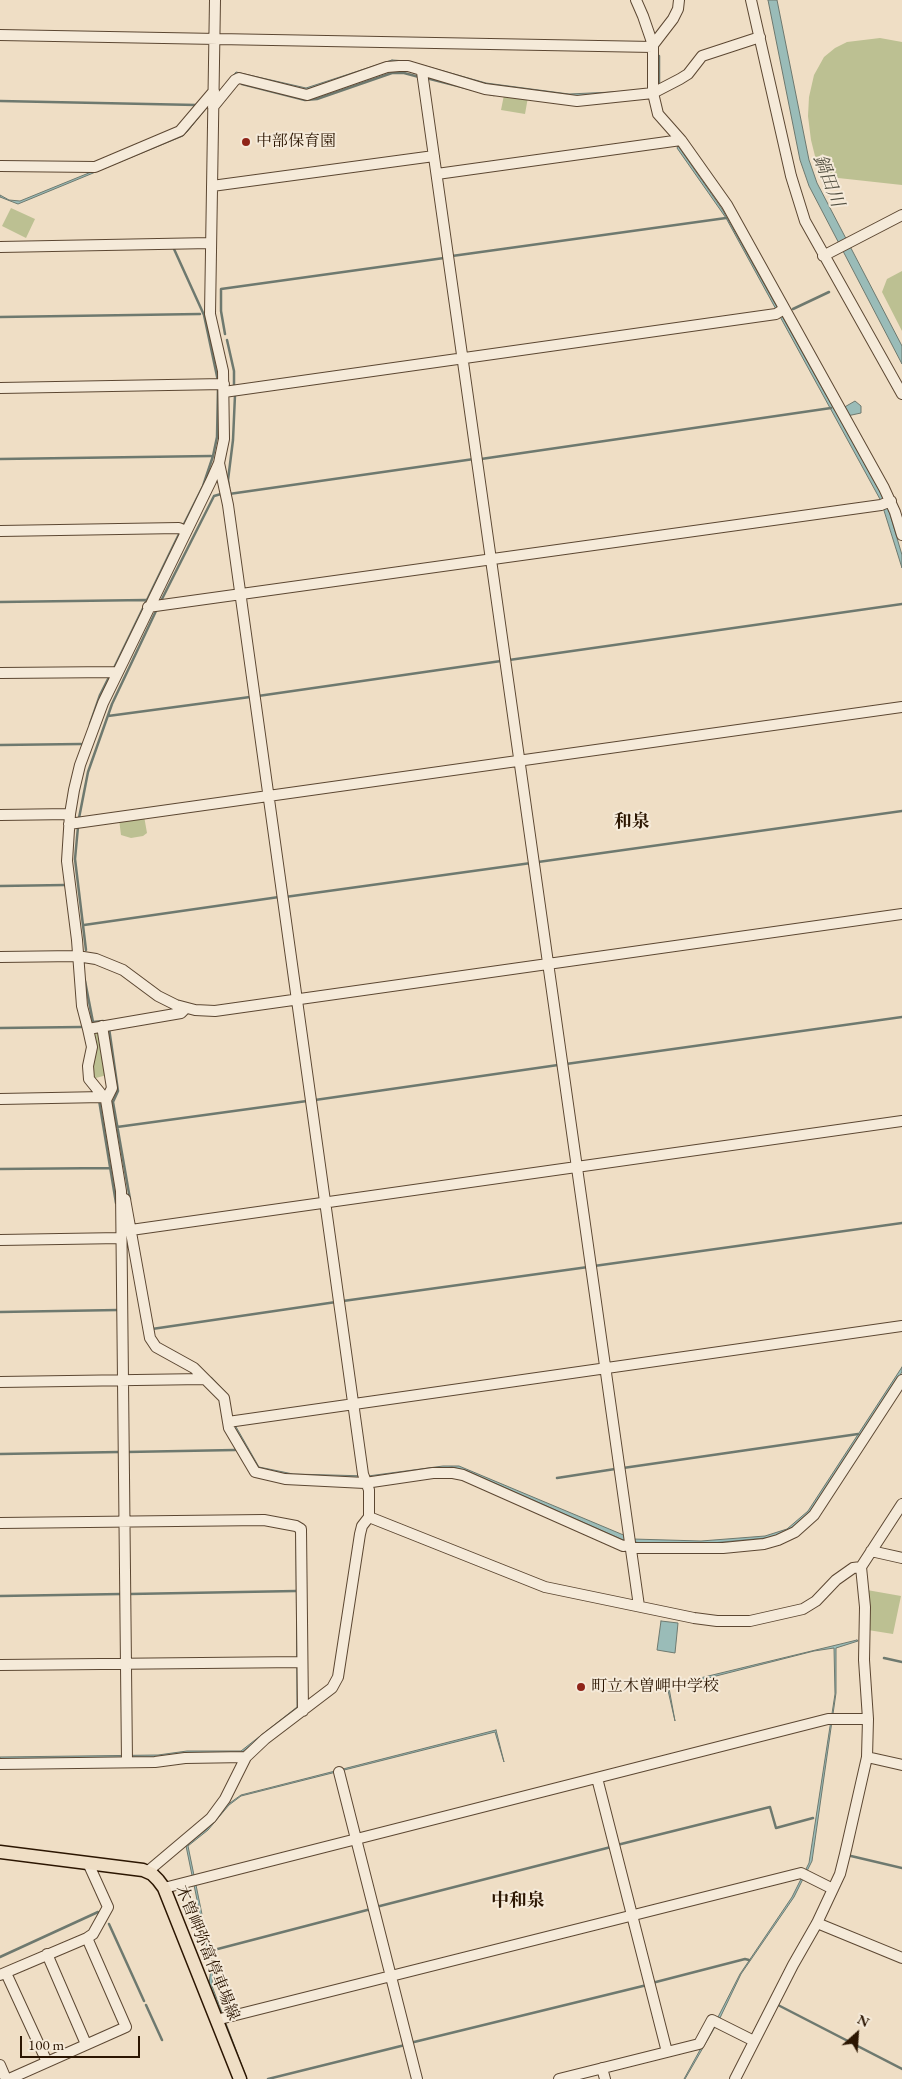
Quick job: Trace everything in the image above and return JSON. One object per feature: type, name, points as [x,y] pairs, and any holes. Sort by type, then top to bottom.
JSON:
[{"type":"main road","points":[[0,1852],[146,1872]]},
{"type":"main road","name":"木曽岬弥富停車場線","points":[[146,1872],[152,1874],[164,1888],[220,2019],[240,2079]]},
{"type":"street","points":[[127,1759],[121,1191],[101,1098],[89,1079],[88,1066],[92,1046],[82,1006],[77,940],[66,861],[70,819],[80,765],[102,703],[219,463],[224,439],[223,371],[210,314],[215,0]]},
{"type":"street","points":[[636,0],[644,16],[653,46],[653,93],[658,114],[681,140],[727,205],[781,311],[844,414],[902,535]]},
{"type":"street","points":[[653,46],[678,10],[678,0]]},
{"type":"street","points":[[751,0],[791,176],[805,221],[902,394]]},
{"type":"street","points":[[0,35],[653,46]]},
{"type":"street","points":[[0,166],[95,167],[180,131],[239,78],[307,95],[393,66],[408,66],[422,72],[485,89],[577,101],[653,93],[688,74],[702,56],[760,37]]},
{"type":"street","points":[[422,72],[639,1606]]},
{"type":"street","points":[[437,174],[681,140]]},
{"type":"street","points":[[212,186],[434,156]]},
{"type":"street","points":[[823,256],[902,215]]},
{"type":"street","points":[[0,247],[211,243]]},
{"type":"street","points":[[0,388],[224,388],[463,358],[781,311]]},
{"type":"street","points":[[146,1872],[211,1818],[225,1799],[246,1757],[266,1739],[329,1692],[338,1677],[360,1534],[362,1526],[369,1517],[369,1490],[364,1479],[353,1404],[228,505],[219,463]]},
{"type":"street","points":[[148,607],[887,503]]},
{"type":"street","points":[[0,531],[179,528],[186,531]]},
{"type":"street","points":[[0,674],[117,672]]},
{"type":"street","points":[[0,815],[70,819],[268,797],[902,707]]},
{"type":"street","points":[[0,957],[77,956],[96,959],[115,965],[167,1001],[186,1008],[215,1011],[902,914]]},
{"type":"street","points":[[88,1028],[181,1013],[186,1008]]},
{"type":"street","points":[[0,1098],[101,1098],[112,1088],[102,1026]]},
{"type":"street","points":[[131,1230],[902,1120]]},
{"type":"street","points":[[121,1191],[126,1202],[150,1338],[156,1347],[186,1363],[224,1398],[229,1428],[255,1472],[286,1479],[364,1479],[433,1473],[458,1474],[623,1546],[629,1543],[724,1548],[764,1544],[787,1537],[814,1515],[902,1380]]},
{"type":"street","points":[[0,1240],[121,1238]]},
{"type":"street","points":[[228,1422],[902,1326]]},
{"type":"street","points":[[0,1382],[204,1378]]},
{"type":"street","points":[[735,2079],[817,1922],[833,1889],[845,1854],[867,1757],[868,1719],[864,1660],[865,1607],[861,1567],[902,1504]]},
{"type":"street","points":[[369,1517],[545,1587],[717,1621],[763,1619],[809,1606],[836,1580],[853,1568],[861,1567]]},
{"type":"street","points":[[0,1523],[264,1520],[296,1526],[301,1529],[299,1662],[303,1711]]},
{"type":"street","points":[[871,1551],[902,1558]]},
{"type":"street","points":[[0,1664],[299,1662]]},
{"type":"street","points":[[164,1888],[831,1719],[868,1719]]},
{"type":"street","points":[[0,1764],[127,1759],[155,1762],[185,1758],[246,1757]]},
{"type":"street","points":[[867,1757],[902,1765]]},
{"type":"street","points":[[339,1772],[417,2079]]},
{"type":"street","points":[[596,1778],[667,2052]]},
{"type":"street","points":[[47,2062],[3,1974],[93,1934],[108,1907],[88,1863]]},
{"type":"street","points":[[220,2019],[632,1915],[804,1874],[833,1889]]},
{"type":"street","points":[[817,1922],[902,1958]]},
{"type":"street","points":[[0,2066],[7,2079],[126,2026],[87,1938]]},
{"type":"street","points":[[47,1954],[86,2044]]},
{"type":"street","points":[[559,2079],[699,2044],[712,2020],[754,2041]]},
{"type":"street","points":[[602,2068],[605,2079]]},
{"type":"green space","points":[[880,38],[902,42],[902,185],[820,176],[811,140],[808,116],[809,97],[814,75],[824,57],[835,48],[847,42]]},
{"type":"green space","points":[[504,95],[528,97],[525,114],[501,110]]},
{"type":"green space","points":[[11,208],[35,219],[26,238],[2,226]]},
{"type":"green space","points":[[902,271],[902,331],[882,292],[887,279]]},
{"type":"green space","points":[[144,816],[147,833],[143,836],[131,838],[121,835],[119,819]]},
{"type":"green space","points":[[99,1030],[107,1075],[92,1079],[91,1031]]},
{"type":"green space","points":[[867,1590],[901,1596],[893,1634],[868,1630]]},
{"type":"water","points":[[768,0],[777,0],[809,160],[817,183],[902,346],[902,364],[809,186],[800,160]]},
{"type":"water","points":[[392,60],[408,61],[486,83],[569,94],[634,91],[635,93],[570,96],[485,85],[409,63],[306,90],[238,73],[233,76],[220,92],[236,72],[306,88]]},
{"type":"water","points":[[186,133],[183,136],[18,204],[0,197],[0,195],[9,200],[20,201]]},
{"type":"water","points":[[678,146],[722,209],[836,412],[855,401],[861,406],[861,413],[847,416],[841,421],[887,504],[902,555],[902,568],[881,501],[726,218],[677,148]]},
{"type":"water","points":[[902,1367],[902,1372],[810,1512],[797,1526],[779,1535],[766,1538],[701,1544],[641,1543],[623,1540],[467,1471],[452,1467],[369,1478],[294,1476],[258,1468],[233,1426],[235,1425],[259,1467],[293,1474],[368,1476],[443,1466],[459,1466],[633,1539],[701,1541],[765,1536],[787,1529],[808,1511]]},
{"type":"water","points":[[296,1532],[298,1532],[299,1709],[242,1752],[161,1758],[0,1760],[0,1757],[158,1755],[187,1751],[241,1751],[297,1707]]},
{"type":"water","points":[[661,1621],[678,1623],[675,1653],[657,1650]]},
{"type":"water","points":[[857,1640],[836,1648],[836,1693],[812,1861],[794,1897],[741,1974],[719,2020],[684,2079],[740,1974],[792,1897],[809,1863],[835,1694],[834,1648],[814,1651],[669,1688],[675,1721],[667,1686]]},
{"type":"water","points":[[496,1730],[504,1762],[495,1732],[241,1796],[229,1805],[208,1830],[188,1846],[213,1968],[212,1986],[247,2079],[245,2079],[209,1984],[211,1968],[186,1846],[207,1829],[227,1805],[241,1795]]},
{"type":"waterway","points":[[659,56],[659,82]]},
{"type":"waterway","points":[[242,84],[305,100],[317,99],[392,73],[404,73],[419,77]]},
{"type":"waterway","points":[[426,78],[494,95]]},
{"type":"waterway","points":[[0,101],[197,105]]},
{"type":"waterway","points":[[452,256],[726,218]]},
{"type":"waterway","points":[[174,249],[204,315],[218,381]]},
{"type":"waterway","points":[[225,334],[221,311],[221,289],[444,258]]},
{"type":"waterway","points":[[793,309],[829,292]]},
{"type":"waterway","points":[[0,317],[200,314]]},
{"type":"waterway","points":[[227,340],[234,371],[234,386]]},
{"type":"waterway","points":[[183,526],[203,486],[213,456],[217,437],[218,388]]},
{"type":"waterway","points":[[229,488],[228,480],[233,440],[235,395]]},
{"type":"waterway","points":[[481,459],[831,408]]},
{"type":"waterway","points":[[0,459],[211,456]]},
{"type":"waterway","points":[[229,494],[474,459]]},
{"type":"waterway","points":[[161,601],[214,496],[221,494]]},
{"type":"waterway","points":[[113,670],[180,532]]},
{"type":"waterway","points":[[0,602],[146,600]]},
{"type":"waterway","points":[[509,660],[902,604]]},
{"type":"waterway","points":[[79,818],[88,772],[112,704],[156,611]]},
{"type":"waterway","points":[[258,696],[501,661]]},
{"type":"waterway","points":[[90,724],[100,695],[110,675]]},
{"type":"waterway","points":[[108,716],[250,697]]},
{"type":"waterway","points":[[0,745],[81,744]]},
{"type":"waterway","points":[[538,862],[902,811]]},
{"type":"waterway","points":[[78,827],[75,859],[86,950]]},
{"type":"waterway","points":[[285,897],[531,863]]},
{"type":"waterway","points":[[0,886],[65,885]]},
{"type":"waterway","points":[[84,925],[279,897]]},
{"type":"waterway","points":[[85,981],[93,1022],[103,1021]]},
{"type":"waterway","points":[[566,1064],[902,1017]]},
{"type":"waterway","points":[[0,1028],[81,1027]]},
{"type":"waterway","points":[[109,1028],[118,1091],[113,1102],[130,1199]]},
{"type":"waterway","points":[[315,1100],[558,1065]]},
{"type":"waterway","points":[[99,1100],[116,1203]]},
{"type":"waterway","points":[[117,1127],[307,1101]]},
{"type":"waterway","points":[[0,1169],[111,1168]]},
{"type":"waterway","points":[[594,1266],[902,1223]]},
{"type":"waterway","points":[[343,1301],[588,1267]]},
{"type":"waterway","points":[[152,1329],[336,1302]]},
{"type":"waterway","points":[[0,1312],[118,1310]]},
{"type":"waterway","points":[[211,1378],[226,1394]]},
{"type":"waterway","points":[[623,1468],[858,1434]]},
{"type":"waterway","points":[[127,1452],[235,1450]]},
{"type":"waterway","points":[[0,1454],[119,1452]]},
{"type":"waterway","points":[[557,1478],[615,1469]]},
{"type":"waterway","points":[[130,1594],[296,1591]]},
{"type":"waterway","points":[[0,1596],[121,1594]]},
{"type":"waterway","points":[[884,1658],[902,1662]]},
{"type":"waterway","points":[[617,1845],[770,1807],[776,1828],[813,1818]]},
{"type":"waterway","points":[[376,1907],[611,1847]]},
{"type":"waterway","points":[[851,1856],[902,1868]]},
{"type":"waterway","points":[[210,1951],[371,1909]]},
{"type":"waterway","points":[[0,1957],[98,1912]]},
{"type":"waterway","points":[[109,1924],[144,2001]]},
{"type":"waterway","points":[[652,1983],[745,1959],[749,1960]]},
{"type":"waterway","points":[[410,2043],[647,1985]]},
{"type":"waterway","points":[[146,2005],[162,2040]]},
{"type":"waterway","points":[[778,2005],[902,2069]]},
{"type":"waterway","points":[[268,2079],[405,2045]]},
{"type":"place","name":"中部保育園","points":[[246,142]]},
{"type":"place","name":"町立木曽岬中学校","points":[[581,1687]]},
{"type":"district","name":"和泉","points":[[632,822]]},
{"type":"district","name":"中和泉","points":[[518,1901]]},
{"type":"water label","name":"鍋田川","points":[[828,181]]}]
